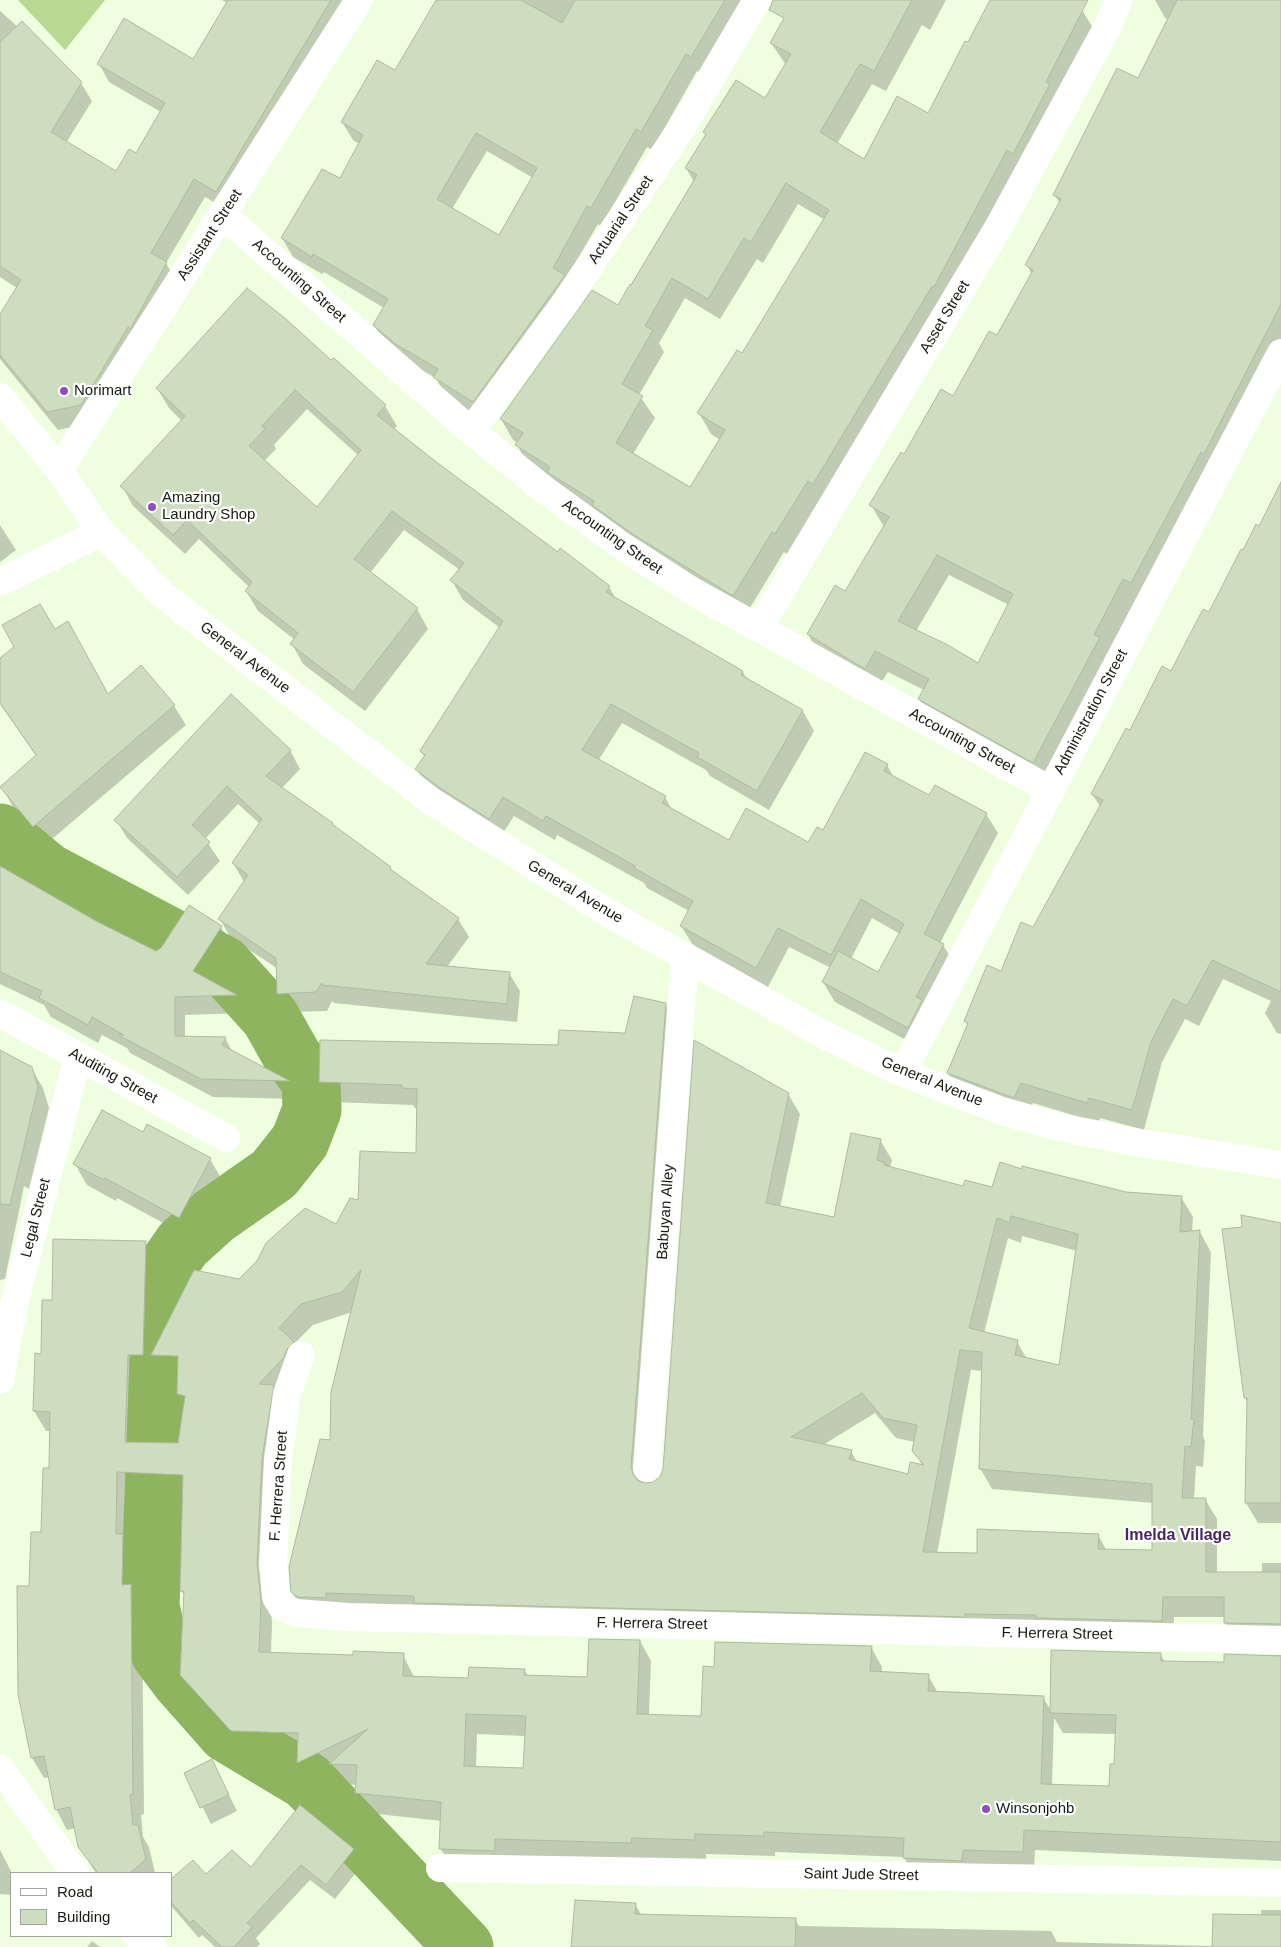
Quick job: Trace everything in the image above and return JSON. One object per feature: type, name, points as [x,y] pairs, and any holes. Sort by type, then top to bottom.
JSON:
[{"type":"street","name":"Assistant Street","points":[[59,470],[359,0]]},
{"type":"street","name":"Actuarial Street","points":[[471,431],[565,303],[665,154],[757,0]]},
{"type":"street","name":"Asset Street","points":[[759,628],[998,228],[1107,28],[1119,0]]},
{"type":"street","name":"Accounting Street","points":[[224,214],[471,431],[542,488],[622,546],[692,591],[1050,790]]},
{"type":"street","name":"Administration Street","points":[[902,1073],[1281,353]]},
{"type":"street","name":"General Avenue","points":[[0,397],[59,470],[101,532],[163,595],[431,801],[613,916],[819,1032],[902,1073],[1002,1110],[1059,1127],[1140,1143],[1281,1165]]},
{"type":"street","points":[[0,582],[101,532]]},
{"type":"street","name":"Babuyan Alley","points":[[647,1468],[685,956]]},
{"type":"street","name":"Auditing Street","points":[[0,1013],[226,1138]]},
{"type":"street","name":"Legal Street","points":[[0,1380],[7,1301],[78,1056]]},
{"type":"street","name":"F. Herrera Street","points":[[301,1355],[287,1394],[279,1450],[273,1564],[276,1597],[282,1608],[296,1613],[348,1617],[1281,1640]]},
{"type":"street","points":[[0,1768],[74,1872]]},
{"type":"street","name":"Saint Jude Street","points":[[440,1868],[1281,1883]]},
{"type":"street","points":[[139,1937],[153,1947]]},
{"type":"green space","points":[[18,0],[105,0],[65,50]]},
{"type":"building","points":[[228,0],[331,0],[216,192],[194,179],[151,253],[167,262],[131,329],[128,327],[81,405],[47,412],[0,355],[0,314],[21,280],[0,266],[0,42],[22,21],[82,82],[51,132],[116,171],[129,149],[136,153],[165,103],[97,64],[124,18],[193,59]]},
{"type":"building","points":[[436,0],[521,0],[562,23],[575,0],[725,0],[691,57],[686,54],[641,132],[636,129],[591,208],[587,206],[553,268],[565,275],[473,402],[433,377],[438,369],[394,343],[373,325],[388,299],[313,254],[312,257],[281,238],[322,169],[340,178],[363,135],[341,122],[377,60],[395,70]],"holes":[[[476,133],[537,168],[499,235],[437,199]]]},
{"type":"building","points":[[773,0],[912,0],[874,71],[860,64],[820,132],[864,159],[897,96],[928,113],[965,41],[968,42],[990,0],[1088,0],[1046,82],[1050,84],[1013,154],[1007,150],[934,287],[932,286],[813,484],[808,481],[775,534],[772,532],[733,596],[631,533],[592,505],[594,501],[547,472],[550,467],[515,445],[523,433],[500,419],[592,290],[618,305],[697,175],[685,168],[706,134],[703,132],[736,80],[765,98],[791,54],[770,43],[784,18],[769,10]],"holes":[[[786,183],[829,210],[742,353],[737,350],[697,413],[725,430],[690,487],[616,443],[643,396],[622,384],[653,330],[645,326],[672,278],[708,299],[744,238],[751,242]]]},
{"type":"building","points":[[1177,0],[1281,0],[1281,304],[1204,454],[1201,452],[1131,583],[1123,579],[1094,635],[1100,637],[1033,763],[918,699],[929,679],[875,651],[865,669],[807,634],[835,585],[845,591],[889,517],[869,505],[901,452],[904,454],[941,389],[953,396],[989,331],[997,335],[1033,270],[1025,265],[1061,199],[1053,195],[1117,68],[1138,78]],"holes":[[[937,555],[1013,594],[978,663],[948,645],[898,621]]]},
{"type":"building","points":[[247,288],[286,319],[331,360],[334,358],[386,405],[377,415],[435,461],[558,552],[560,548],[610,586],[606,592],[743,671],[741,675],[803,710],[757,791],[697,757],[699,753],[611,704],[582,750],[666,796],[662,803],[729,840],[746,808],[808,842],[817,827],[823,830],[865,752],[888,764],[884,771],[929,795],[935,785],[987,813],[924,934],[944,944],[916,997],[922,1000],[908,1028],[822,982],[838,951],[878,972],[904,924],[861,899],[831,955],[778,928],[756,968],[680,926],[693,901],[634,868],[635,866],[546,816],[543,821],[503,797],[489,819],[440,788],[415,769],[425,755],[420,751],[503,621],[450,580],[464,563],[392,511],[354,559],[418,608],[353,692],[290,644],[298,633],[245,591],[252,582],[187,520],[173,535],[120,486],[185,416],[156,388]],"holes":[[[295,390],[361,450],[317,507],[249,446],[265,429],[262,426]]]},
{"type":"building","points":[[1281,482],[1281,992],[1212,960],[1187,1006],[1173,999],[1151,1042],[1132,1110],[1089,1098],[1087,1103],[1021,1083],[1014,1098],[947,1073],[968,1023],[964,1021],[987,965],[1001,971],[1021,922],[1033,927],[1103,800],[1091,794],[1126,728],[1130,730],[1162,666],[1171,671],[1203,609],[1209,612],[1241,549],[1243,550],[1256,524],[1259,526]]},
{"type":"building","points":[[40,604],[55,629],[68,621],[108,694],[141,665],[175,705],[33,827],[0,787],[36,755],[0,703],[0,658],[14,647],[2,625]]},
{"type":"building","points":[[231,694],[291,750],[266,776],[333,823],[391,867],[390,869],[459,918],[426,964],[510,972],[507,1004],[322,985],[322,983],[316,992],[277,994],[276,958],[218,919],[248,875],[232,863],[262,819],[227,786],[192,825],[210,842],[177,877],[114,820]]},
{"type":"building","points":[[0,866],[96,921],[156,951],[161,948],[189,905],[222,926],[193,971],[237,995],[175,997],[175,1036],[226,1037],[222,1045],[290,1081],[201,1079],[118,1035],[124,1035],[92,1017],[88,1025],[39,998],[42,991],[0,972]]},
{"type":"building","points":[[634,996],[666,1003],[631,1467],[638,1481],[645,1483],[653,1482],[660,1477],[663,1469],[694,1040],[789,1093],[766,1203],[834,1217],[851,1133],[881,1139],[877,1160],[884,1162],[884,1165],[963,1186],[965,1180],[992,1187],[1000,1162],[1022,1169],[1022,1166],[1126,1192],[1182,1196],[1180,1232],[1200,1230],[1191,1419],[1194,1419],[1191,1447],[1185,1446],[1182,1498],[1206,1498],[1206,1572],[1281,1572],[1281,1624],[1224,1623],[1224,1597],[1163,1597],[1162,1621],[1036,1618],[1036,1615],[965,1614],[965,1617],[414,1603],[414,1596],[326,1593],[326,1598],[298,1597],[291,1592],[289,1567],[320,1439],[330,1440],[331,1392],[361,1270],[342,1292],[301,1304],[279,1328],[294,1342],[287,1349],[284,1357],[259,1384],[274,1385],[262,1459],[257,1563],[261,1601],[259,1652],[353,1655],[353,1651],[404,1653],[403,1676],[468,1678],[469,1667],[525,1669],[524,1675],[587,1677],[589,1639],[640,1640],[637,1714],[701,1716],[703,1666],[714,1667],[715,1642],[872,1646],[870,1671],[929,1674],[928,1691],[1044,1696],[1041,1784],[1109,1786],[1110,1764],[1114,1764],[1116,1715],[1050,1713],[1051,1650],[1161,1653],[1161,1661],[1224,1662],[1224,1654],[1281,1656],[1281,1842],[1024,1830],[1023,1852],[963,1850],[962,1861],[903,1858],[904,1838],[764,1832],[764,1836],[695,1834],[695,1840],[632,1838],[631,1843],[495,1839],[495,1851],[439,1849],[441,1802],[355,1793],[357,1765],[329,1764],[368,1729],[297,1763],[298,1733],[231,1731],[180,1675],[184,1591],[180,1591],[183,1475],[117,1472],[116,1534],[123,1534],[122,1585],[131,1584],[133,1794],[130,1795],[133,1825],[138,1825],[146,1859],[131,1872],[97,1872],[78,1847],[70,1807],[55,1810],[44,1756],[31,1758],[18,1694],[17,1586],[29,1586],[31,1532],[41,1532],[43,1468],[49,1468],[50,1412],[33,1411],[35,1353],[41,1354],[42,1300],[52,1300],[53,1239],[146,1241],[143,1355],[128,1355],[125,1442],[178,1443],[185,1396],[177,1394],[178,1356],[151,1355],[194,1270],[239,1279],[257,1261],[266,1243],[305,1208],[336,1224],[350,1198],[358,1200],[360,1151],[416,1153],[417,1089],[402,1088],[402,1085],[319,1082],[320,1040],[558,1045],[559,1030],[625,1033]],"holes":[[[1011,1216],[1078,1234],[1059,1365],[1015,1355],[1018,1340],[969,1328],[997,1218],[1010,1223]],[[960,1350],[982,1352],[979,1469],[1152,1484],[1152,1550],[1098,1549],[1099,1534],[977,1529],[977,1553],[923,1552]],[[862,1393],[883,1418],[917,1425],[912,1451],[924,1465],[910,1462],[908,1474],[849,1459],[852,1450],[791,1437]],[[466,1714],[526,1716],[523,1768],[464,1766]]]},
{"type":"building","points":[[0,1050],[32,1067],[38,1087],[10,1205],[0,1204]]},
{"type":"building","points":[[102,1110],[143,1132],[147,1124],[211,1158],[179,1218],[105,1178],[104,1180],[73,1164]]},
{"type":"building","points":[[1241,1215],[1281,1223],[1281,1503],[1245,1503],[1247,1398],[1244,1398],[1222,1229],[1242,1227]]},
{"type":"building","points":[[212,1759],[229,1795],[200,1808],[184,1773]]},
{"type":"building","points":[[300,1805],[354,1849],[326,1885],[301,1865],[247,1923],[252,1927],[234,1947],[222,1947],[193,1920],[190,1923],[172,1903],[172,1878],[193,1860],[206,1874],[232,1850],[251,1867]]},
{"type":"building","points":[[575,1900],[636,1903],[635,1914],[796,1918],[795,1947],[571,1947]]},
{"type":"building","points":[[1213,1914],[1281,1915],[1281,1947],[1212,1947]]},
{"type":"waterway","points":[[0,833],[47,872],[223,965],[270,1017],[292,1056],[311,1081],[312,1110],[300,1141],[274,1174],[214,1216],[183,1244],[162,1274],[150,1606],[160,1653],[181,1681],[227,1733],[307,1781],[464,1947]]},
{"type":"place","name":"Norimart","points":[[64,391]]},
{"type":"place","name":"Amazing Laundry Shop","points":[[152,507]]},
{"type":"place","name":"Winsonjohb","points":[[986,1809]]},
{"type":"district","name":"Imelda Village","points":[[1178,1536]]}]
